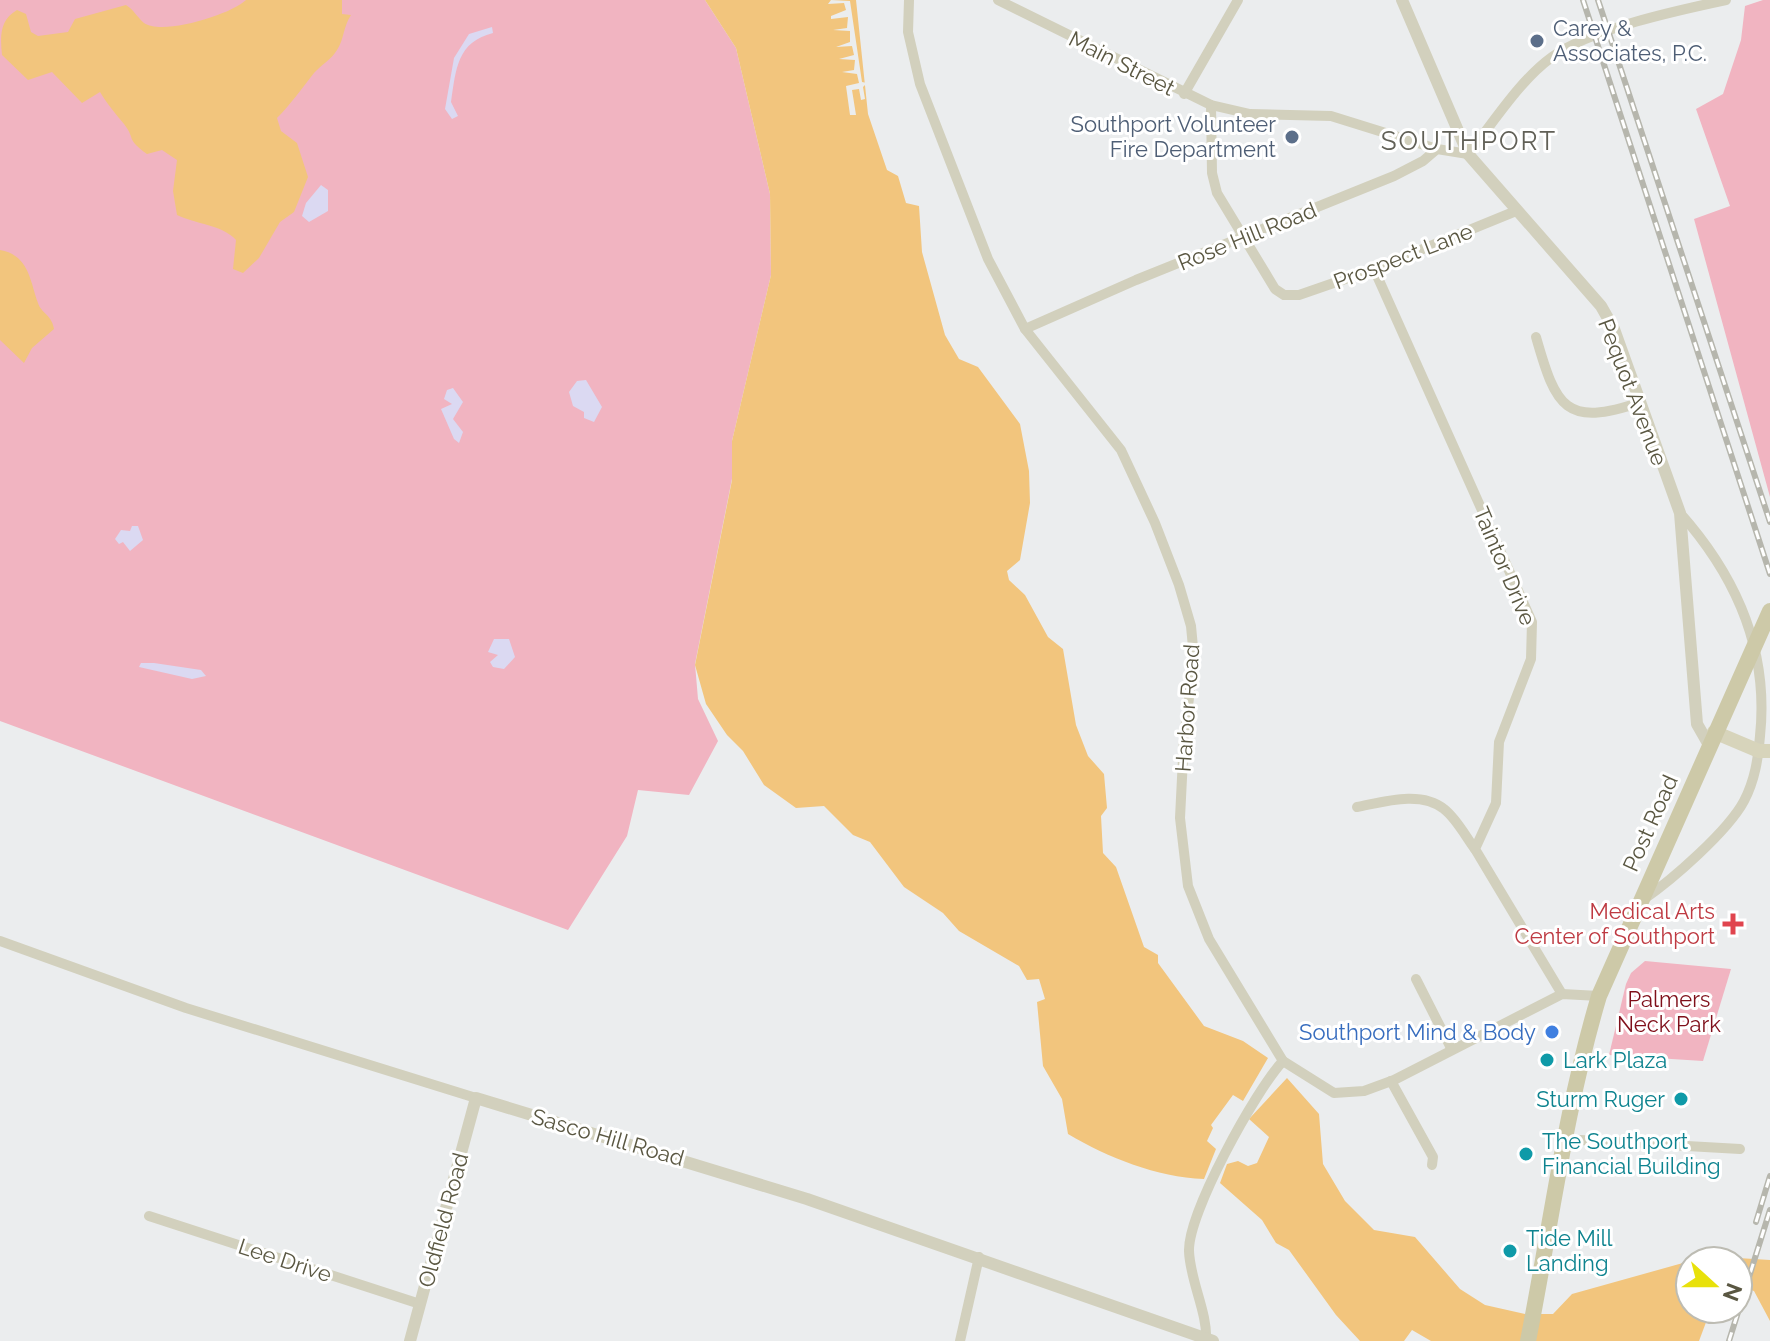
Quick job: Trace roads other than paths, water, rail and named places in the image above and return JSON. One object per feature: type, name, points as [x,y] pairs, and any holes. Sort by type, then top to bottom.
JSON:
[{"type":"main road","name":"Post Road","points":[[1528,1341],[1563,1139],[1580,1060],[1599,996],[1770,611]]},
{"type":"main road","points":[[1712,738],[1764,751]]},
{"type":"street","name":"Harbor Road","points":[[909,0],[908,32],[929,112],[988,259],[1025,329],[1121,450],[1155,523],[1179,585],[1191,626],[1194,658],[1184,738],[1180,818],[1188,886],[1209,939],[1283,1061]]},
{"type":"street","name":"Main Street","points":[[998,0],[1211,105],[1250,114],[1331,116],[1437,149]]},
{"type":"street","points":[[1184,94],[1238,0]]},
{"type":"street","name":"Pequot Avenue","points":[[1402,0],[1468,154],[1601,306],[1614,329],[1680,513],[1697,724],[1712,738]]},
{"type":"street","points":[[1437,149],[1468,154],[1525,84],[1554,55],[1633,25],[1726,0]]},
{"type":"street","points":[[1211,105],[1212,173],[1217,193],[1243,237]]},
{"type":"street","name":"Rose Hill Road","points":[[1025,329],[1394,176],[1437,149]]},
{"type":"street","name":"Prospect Lane","points":[[1243,237],[1275,289],[1288,296],[1374,269],[1516,211]]},
{"type":"street","name":"Taintor Drive","points":[[1374,269],[1532,622],[1531,659],[1499,742],[1496,803],[1475,849]]},
{"type":"street","points":[[1536,337],[1551,384],[1563,402],[1585,414],[1597,414],[1641,402]]},
{"type":"street","points":[[1639,903],[1664,886],[1742,805],[1764,751],[1762,678],[1741,604],[1709,548],[1680,513]]},
{"type":"street","points":[[1357,807],[1400,799],[1432,803],[1444,809],[1475,849],[1562,994]]},
{"type":"street","name":"Sasco Hill Road","points":[[0,941],[141,993],[476,1098],[723,1171],[979,1257],[1209,1340]]},
{"type":"street","points":[[1416,979],[1451,1048]]},
{"type":"street","points":[[1209,1340],[1188,1249],[1222,1160],[1249,1106],[1266,1079],[1283,1061],[1334,1093],[1364,1091],[1391,1081],[1562,994],[1599,996]]},
{"type":"street","points":[[1391,1081],[1433,1157],[1432,1165]]},
{"type":"street","name":"Oldfield Road","points":[[410,1341],[476,1098]]},
{"type":"street","points":[[1563,1139],[1740,1149]]},
{"type":"street","name":"Lee Drive","points":[[149,1216],[420,1304]]},
{"type":"street","points":[[960,1341],[979,1257]]},
{"type":"railway","points":[[1583,0],[1770,574]]},
{"type":"railway","points":[[1598,0],[1770,522]]},
{"type":"railway","points":[[1756,1222],[1770,1176]]},
{"type":"railway","points":[[1729,1341],[1770,1210]]},
{"type":"place","name":"Carey & Associates, P.C.","points":[[1537,41]]},
{"type":"place","name":"Southport Volunteer Fire Department","points":[[1292,137]]},
{"type":"place","name":"Medical Arts Center of Southport","points":[[1733,924]]},
{"type":"place","name":"Southport Mind & Body","points":[[1552,1032]]},
{"type":"place","name":"Lark Plaza","points":[[1547,1060]]},
{"type":"place","name":"Sturm Ruger","points":[[1681,1099]]},
{"type":"place","name":"The Southport Financial Building","points":[[1526,1154]]},
{"type":"place","name":"Tide Mill Landing","points":[[1510,1251]]},
{"type":"district","name":"SOUTHPORT","points":[[1469,141]]},
{"type":"park label","name":"Palmers Neck Park","points":[[1669,1012]]}]
